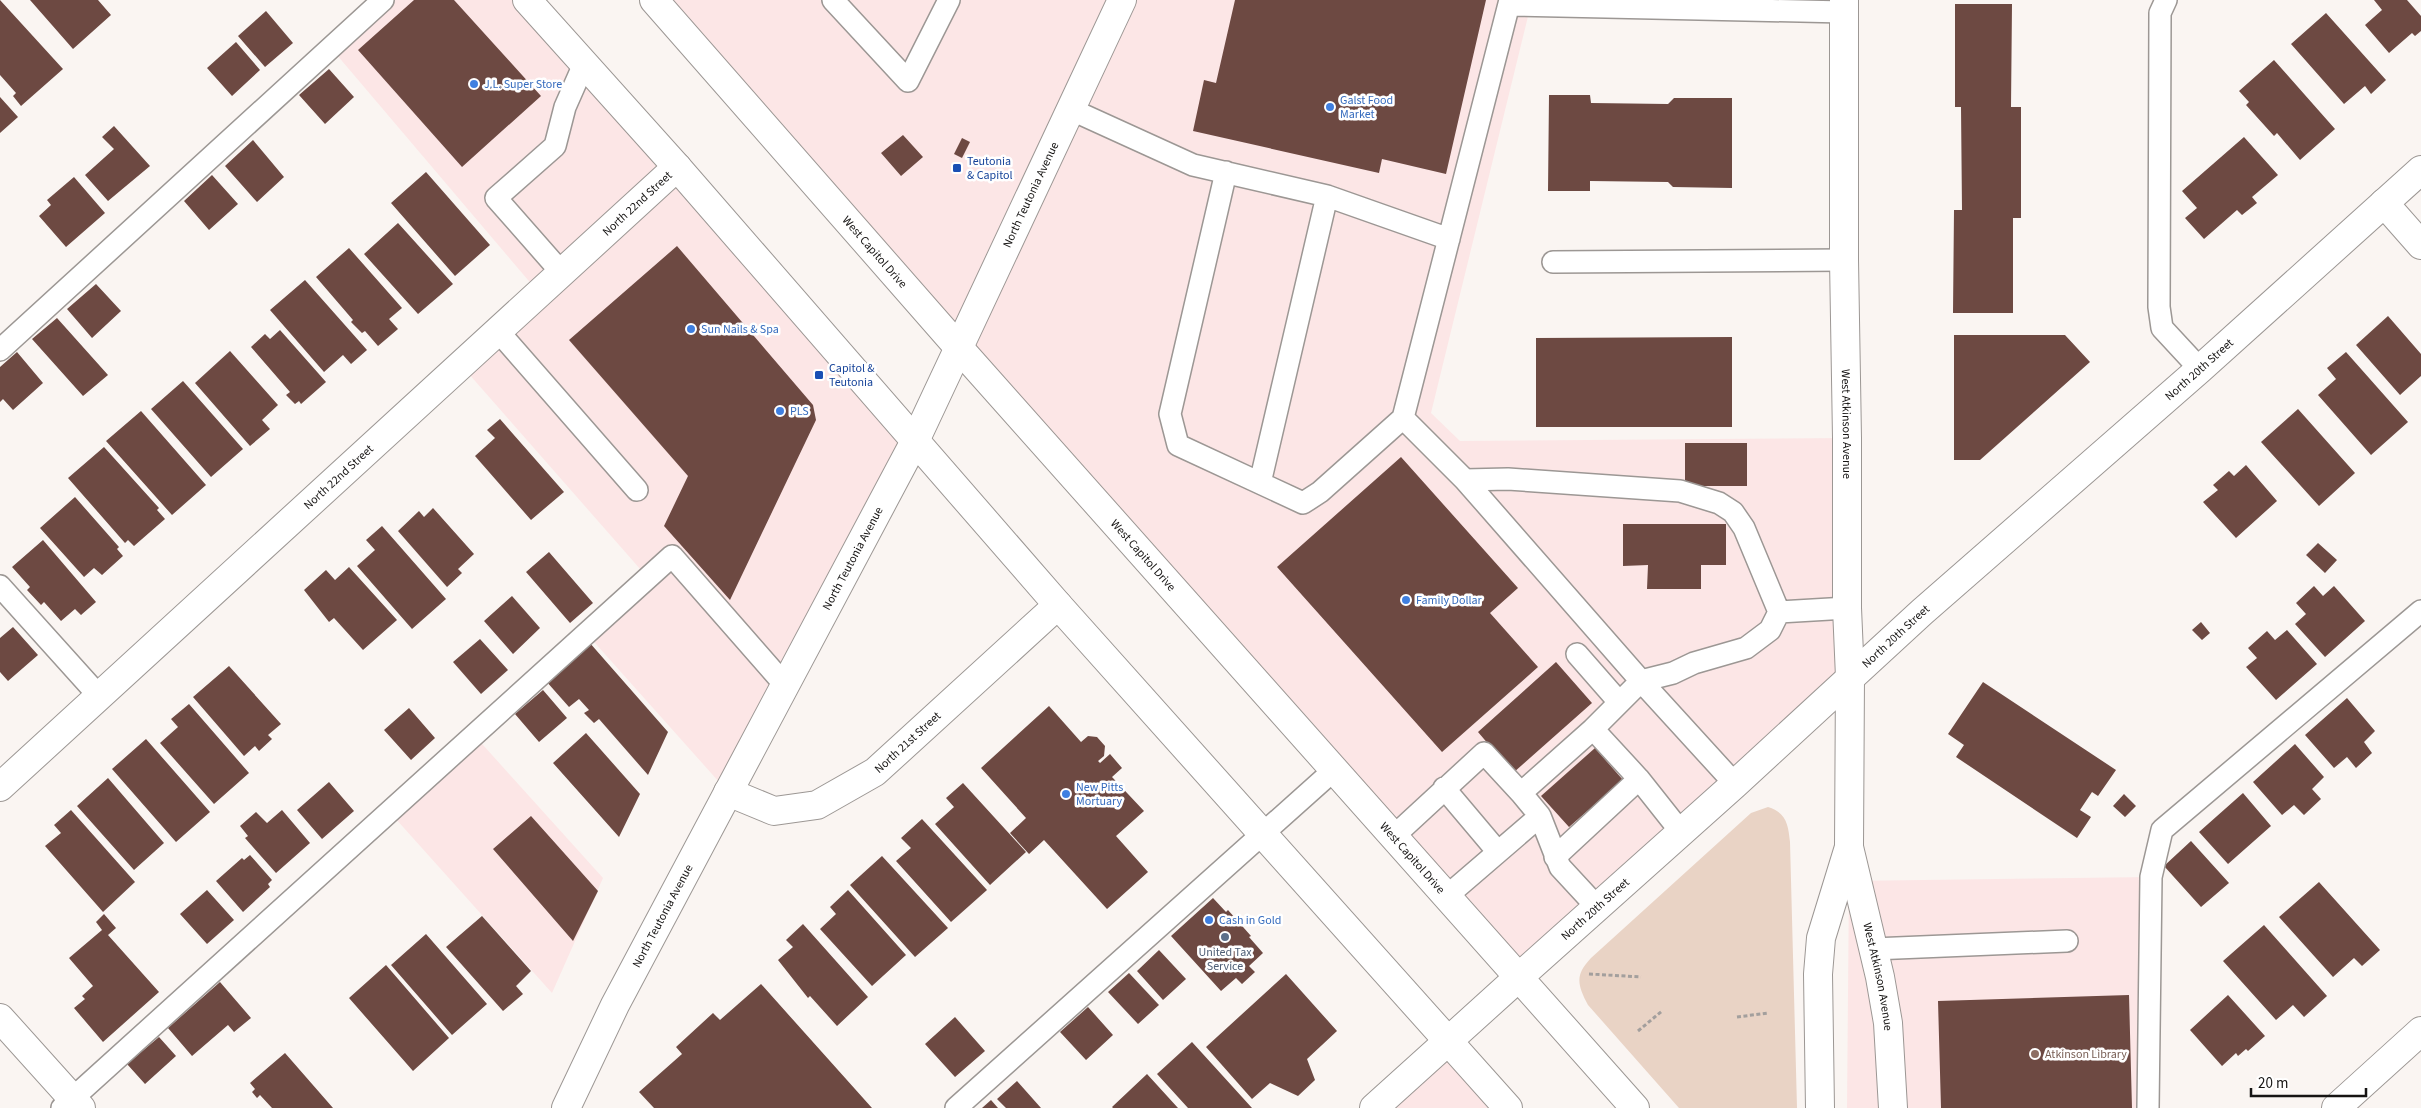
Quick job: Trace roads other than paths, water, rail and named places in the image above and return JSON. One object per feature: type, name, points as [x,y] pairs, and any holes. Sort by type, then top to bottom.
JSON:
[{"type":"main road","points":[[527,0],[677,167],[1058,605],[1508,1108]]},
{"type":"main road","name":"North Teutonia Avenue","points":[[566,1108],[615,1005],[916,441],[1122,0]]},
{"type":"main road","name":"West Capitol Drive","points":[[663,3],[959,348],[1635,1108]]},
{"type":"main road","name":"West Atkinson Avenue","points":[[1844,6],[1847,608],[1850,677],[1849,846],[1888,1023],[1893,1108]]},
{"type":"main road","name":"North 22nd Street","points":[[0,787],[677,167]]},
{"type":"main road","name":"North 20th Street","points":[[1374,1108],[1735,784],[1850,677],[2200,369],[2421,170]]},
{"type":"main road","points":[[2384,203],[2421,245]]},
{"type":"main road","name":"North 21st Street","points":[[728,792],[774,810],[816,805],[875,772],[1058,605]]},
{"type":"main road","name":"West Atkinson Avenue","points":[[1820,1108],[1818,974],[1821,938],[1849,846]]},
{"type":"main road","points":[[0,1018],[72,1105]]},
{"type":"main road","points":[[2336,1108],[2421,1031]]},
{"type":"lane","points":[[0,350],[383,0]]},
{"type":"lane","points":[[833,0],[908,81],[949,0]]},
{"type":"lane","points":[[2166,0],[2160,13],[2159,307],[2162,328],[2200,369]]},
{"type":"lane","points":[[1226,172],[1170,414],[1178,445],[1303,503],[1320,492],[1403,418],[1510,2],[1844,6]]},
{"type":"lane","points":[[562,273],[496,198],[555,146],[564,107],[584,64]]},
{"type":"lane","points":[[1070,109],[1193,165],[1327,196],[1449,239]]},
{"type":"lane","points":[[1260,483],[1327,196]]},
{"type":"lane","points":[[1554,262],[1844,260]]},
{"type":"lane","points":[[498,331],[637,490]]},
{"type":"lane","points":[[1403,418],[1465,480],[1641,681],[1735,784]]},
{"type":"lane","points":[[1465,480],[1508,479],[1680,491],[1719,503],[1733,512],[1744,528],[1779,612],[1770,630],[1746,648],[1694,662],[1673,673],[1641,681],[1593,729],[1521,793]]},
{"type":"lane","points":[[72,1105],[672,556],[785,685]]},
{"type":"lane","points":[[0,586],[99,696]]},
{"type":"lane","points":[[1779,612],[1847,608]]},
{"type":"lane","points":[[2148,1108],[2151,877],[2162,830],[2421,610]]},
{"type":"lane","points":[[1576,654],[1619,702]]},
{"type":"lane","points":[[1593,729],[1639,779],[1681,832]]},
{"type":"lane","points":[[1394,836],[1484,753],[1540,816],[1560,867],[1597,907]]},
{"type":"lane","points":[[956,1108],[1262,832],[1334,770]]},
{"type":"lane","points":[[1555,857],[1639,779]]},
{"type":"lane","points":[[1444,788],[1498,852]]},
{"type":"lane","points":[[1446,896],[1540,816]]},
{"type":"lane","points":[[1873,949],[2067,941]]},
{"type":"place","name":"J.L. Super Store","points":[[474,84]]},
{"type":"place","name":"Galst Food Market","points":[[1330,107]]},
{"type":"place","name":"Teutonia & Capitol","points":[[957,168]]},
{"type":"place","name":"Sun Nails & Spa","points":[[691,329]]},
{"type":"place","name":"Capitol & Teutonia","points":[[819,375]]},
{"type":"place","name":"PLS","points":[[780,411]]},
{"type":"place","name":"Family Dollar","points":[[1406,600]]},
{"type":"place","name":"New Pitts Mortuary","points":[[1066,794]]},
{"type":"place","name":"Cash in Gold","points":[[1209,920]]},
{"type":"place","name":"United Tax Service","points":[[1225,937]]},
{"type":"place","name":"Atkinson Library","points":[[2035,1054]]}]
